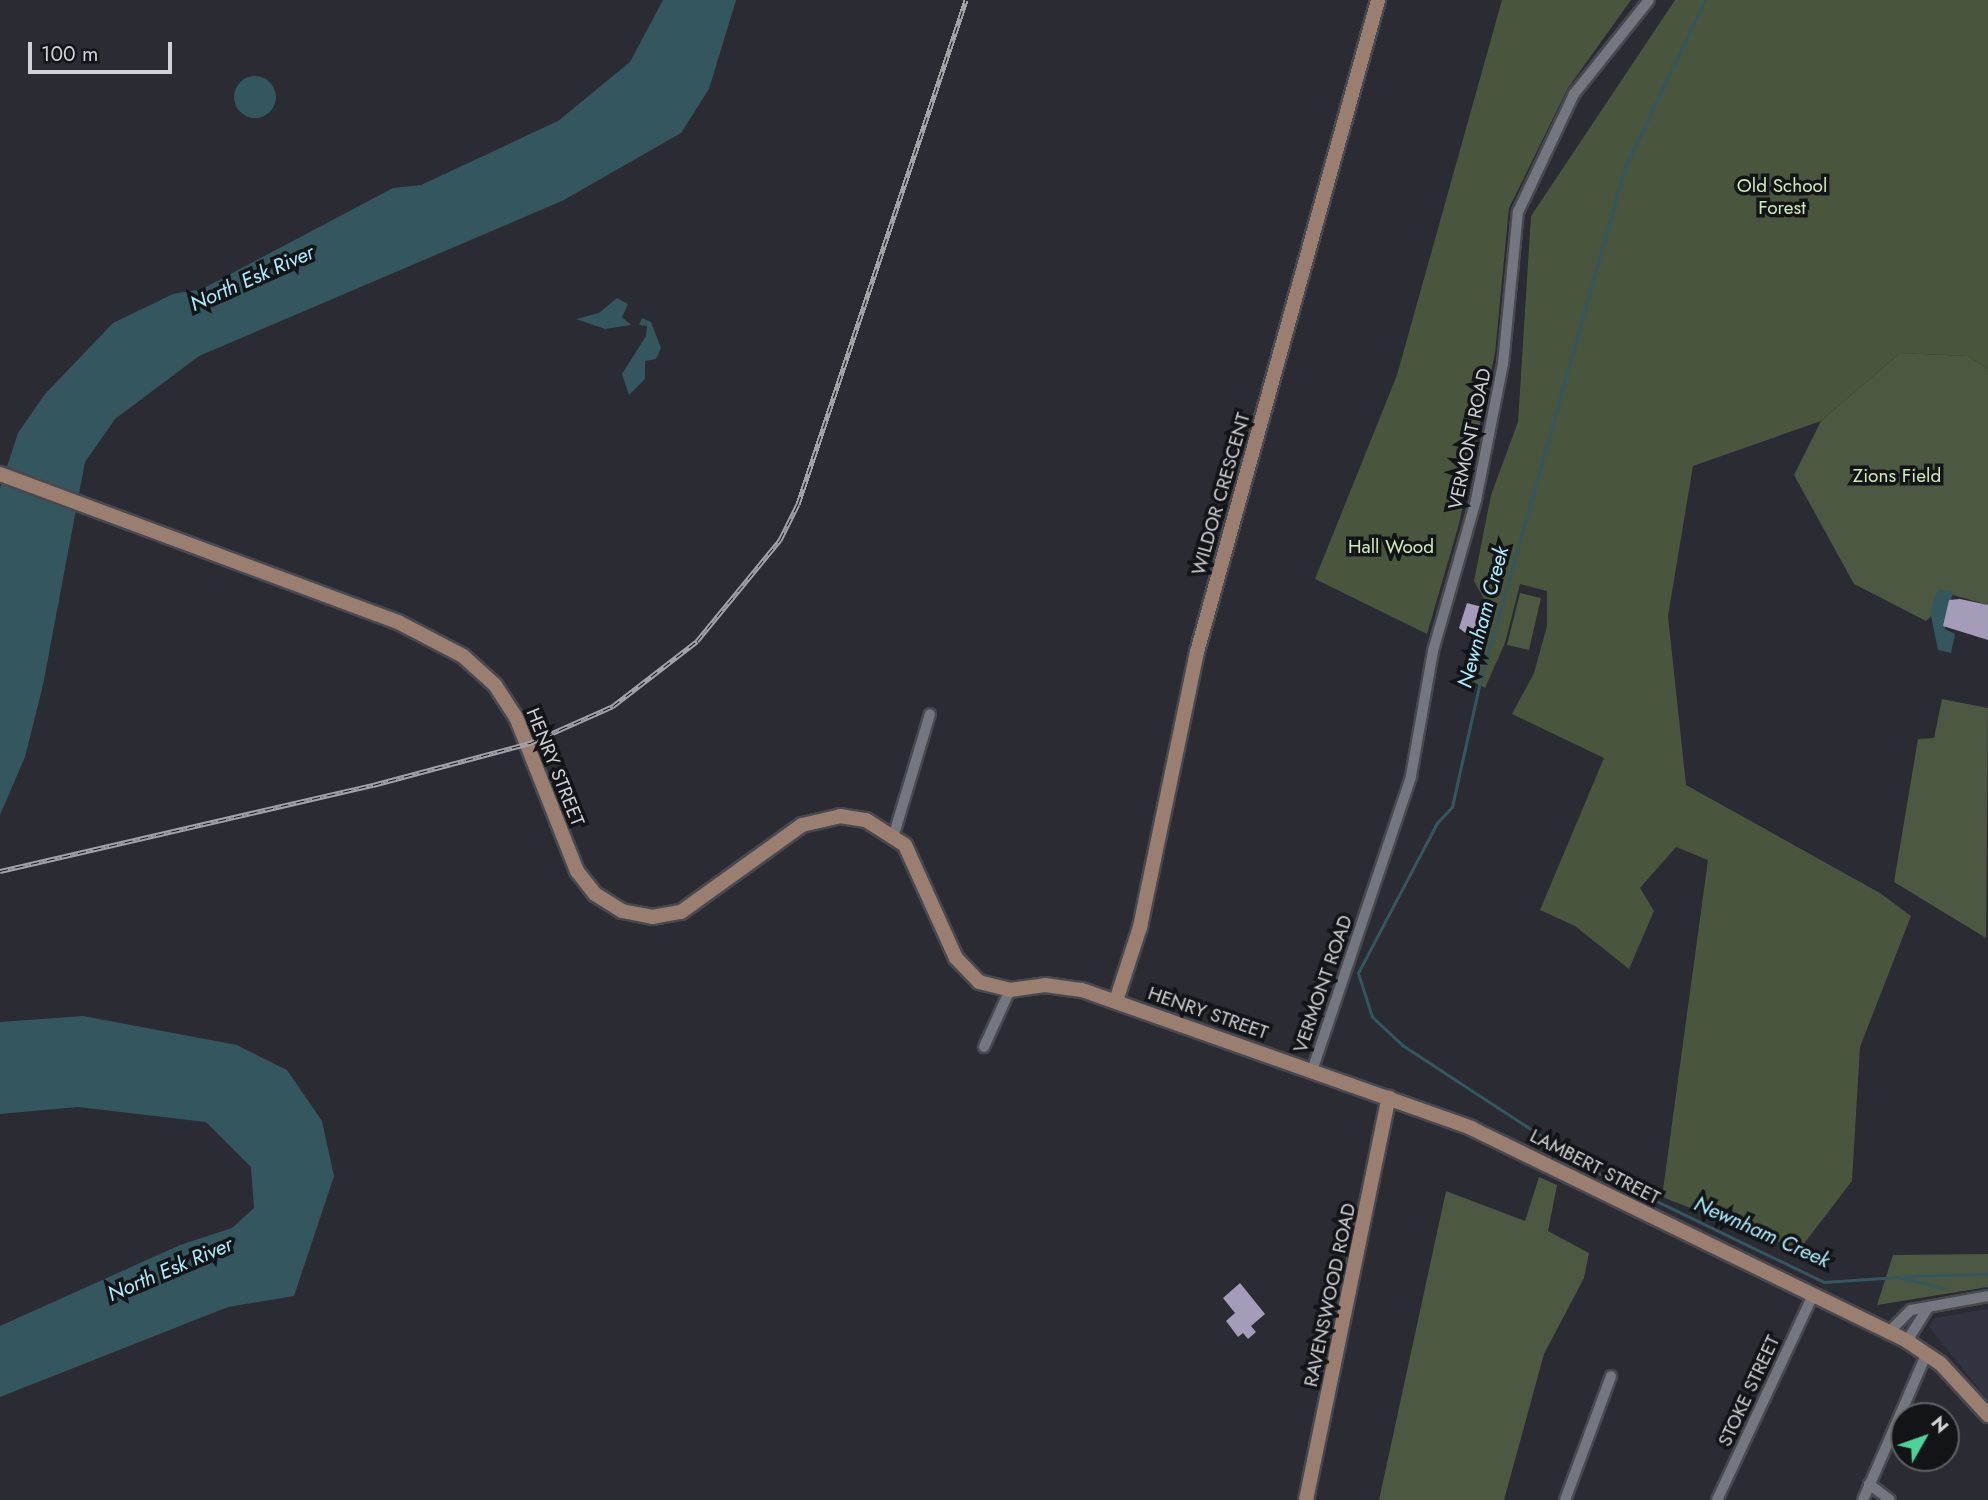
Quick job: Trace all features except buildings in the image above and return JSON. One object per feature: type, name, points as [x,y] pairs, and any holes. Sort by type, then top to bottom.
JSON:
[{"type":"street","name":"WILDOR CRESCENT","points":[[1116,1001],[1140,927],[1197,653],[1378,0]]},
{"type":"street","name":"VERMONT ROAD","points":[[1312,1071],[1411,776],[1433,652],[1476,500],[1503,364],[1518,212],[1574,94],[1649,0]]},
{"type":"street","name":"HENRY STREET","points":[[0,474],[398,622],[463,656],[495,685],[516,717],[577,870],[595,894],[622,911],[652,917],[688,908],[814,821],[853,817],[894,834],[916,862],[962,967],[990,987],[1010,990],[1059,985],[1116,1001],[1390,1097]]},
{"type":"street","points":[[894,834],[930,714]]},
{"type":"street","points":[[984,1047],[1010,990]]},
{"type":"street","name":"LAMBERT STREET","points":[[1390,1097],[1530,1154],[1812,1297],[1907,1341],[1927,1353],[1988,1415]]},
{"type":"street","name":"RAVENSWOOD ROAD","points":[[1306,1500],[1390,1097]]},
{"type":"street","points":[[1889,1332],[1911,1310],[1988,1296]]},
{"type":"street","name":"STOKE STREET","points":[[1717,1500],[1812,1297]]},
{"type":"street","points":[[1907,1341],[1927,1309]]},
{"type":"street","points":[[1863,1500],[1927,1353]]},
{"type":"street","points":[[1565,1500],[1611,1376]]},
{"type":"street","points":[[1869,1484],[1890,1500]]},
{"type":"shaded area","points":[[1988,1309],[1988,1400],[1929,1327],[1935,1318]]},
{"type":"green space","name":"Hall Wood","points":[[1502,0],[1631,0],[1568,88],[1509,208],[1495,353],[1459,524],[1427,634],[1315,579],[1397,375]]},
{"type":"green space","name":"Old School Forest","points":[[1675,0],[1988,0],[1988,369],[1968,356],[1900,353],[1821,421],[1693,466],[1668,616],[1686,785],[1880,893],[1911,916],[1860,1047],[1852,1181],[1799,1250],[1662,1197],[1708,860],[1676,847],[1640,888],[1654,911],[1629,969],[1575,926],[1540,910],[1604,758],[1512,714],[1534,673],[1547,626],[1547,591],[1520,584],[1505,643],[1485,688],[1470,680],[1480,639],[1470,633],[1491,625],[1493,615],[1474,581],[1491,495],[1518,422],[1531,216]]},
{"type":"green space","name":"Zions Field","points":[[1900,353],[1968,356],[1988,369],[1988,605],[1953,595],[1926,621],[1854,584],[1794,475],[1821,421]]},
{"type":"green space","points":[[1520,593],[1541,598],[1529,650],[1507,645]]},
{"type":"green space","points":[[1942,699],[1988,708],[1986,938],[1894,882],[1918,739],[1934,738]]},
{"type":"green space","points":[[1539,1177],[1557,1185],[1548,1231],[1589,1253],[1584,1278],[1544,1354],[1504,1500],[1379,1500],[1446,1191],[1525,1221]]},
{"type":"green space","points":[[1988,1254],[1988,1287],[1877,1305],[1893,1255]]},
{"type":"water","name":"North Esk River","points":[[663,0],[736,0],[709,89],[681,133],[562,201],[199,356],[115,419],[85,462],[43,685],[25,757],[0,815],[0,488],[18,433],[45,394],[113,323],[173,294],[202,289],[393,188],[421,185],[558,121],[630,62]]},
{"type":"water","points":[[255,76],[270,82],[276,97],[270,112],[255,118],[240,112],[234,97],[240,82]]},
{"type":"water","points":[[617,298],[628,304],[622,317],[631,325],[605,329],[576,319],[599,313]]},
{"type":"water","points":[[642,318],[651,322],[661,348],[656,359],[645,361],[645,379],[629,395],[622,374],[646,336],[647,326],[639,325]]},
{"type":"water","points":[[1938,590],[1953,591],[1945,629],[1955,634],[1951,653],[1938,650],[1930,611]]},
{"type":"water","name":"North Esk River","points":[[83,1016],[237,1045],[287,1070],[322,1121],[334,1176],[294,1296],[228,1307],[0,1397],[0,1326],[180,1245],[232,1228],[254,1208],[251,1167],[206,1122],[78,1107],[0,1114],[0,1022]]},
{"type":"waterway","name":"Newnham Creek","points":[[1559,1148],[1403,1046],[1372,1017],[1358,973],[1437,823],[1452,807],[1479,686],[1625,167],[1705,0]]},
{"type":"waterway","name":"Newnham Creek","points":[[1578,1163],[1824,1282],[1898,1277],[1944,1288]]},
{"type":"waterway","points":[[1904,1276],[1988,1274]]},
{"type":"railway","points":[[0,871],[373,785],[530,743],[613,706],[697,641],[780,540],[798,504],[966,0]]}]
